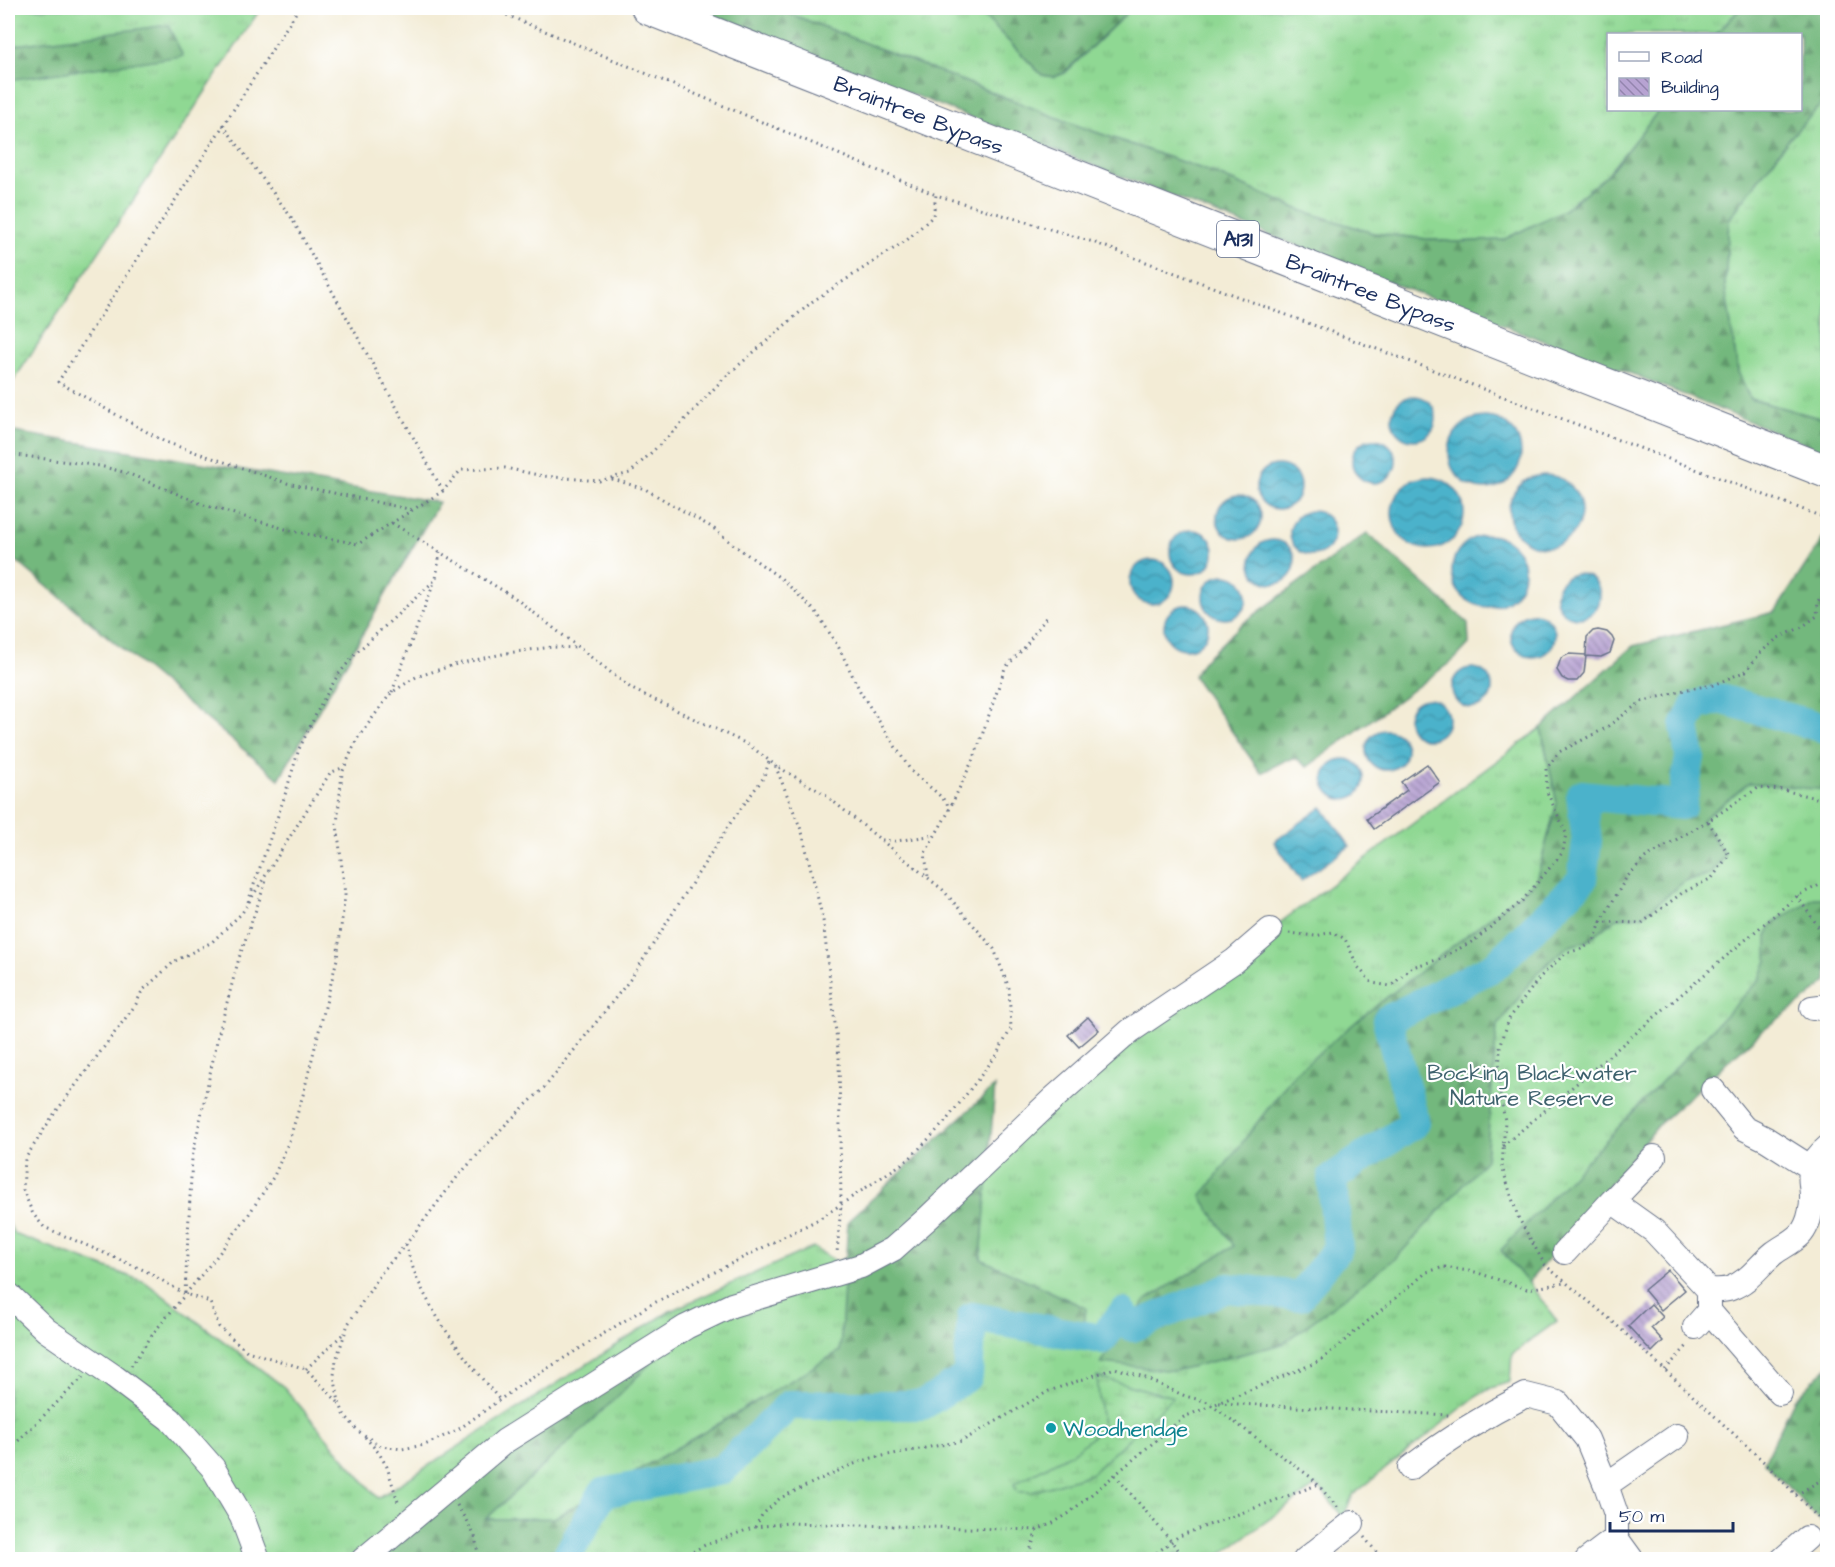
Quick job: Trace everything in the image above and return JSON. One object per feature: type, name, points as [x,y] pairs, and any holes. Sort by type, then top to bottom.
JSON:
[{"type":"highway","name":"Braintree Bypass","points":[[648,8],[1827,472]]},
{"type":"street","points":[[363,1560],[505,1441],[686,1327],[732,1305],[861,1266],[893,1249],[1054,1098],[1130,1031],[1234,961],[1270,930]]},
{"type":"street","points":[[1713,1090],[1744,1128],[1810,1167]]},
{"type":"street","points":[[1704,1309],[1729,1289],[1748,1279],[1773,1254],[1801,1234],[1810,1217],[1820,1210],[1809,1181],[1810,1167],[1819,1154],[1827,1148]]},
{"type":"street","points":[[1565,1252],[1654,1157]]},
{"type":"street","points":[[1612,1201],[1654,1231],[1704,1309],[1780,1393]]},
{"type":"street","points":[[8,1293],[46,1330],[170,1419],[213,1468],[242,1517],[258,1560]]},
{"type":"street","points":[[1410,1468],[1483,1417],[1526,1395],[1558,1403],[1587,1439],[1616,1514],[1616,1538],[1632,1560]]},
{"type":"street","points":[[1606,1485],[1677,1436]]},
{"type":"street","points":[[1305,1560],[1352,1523]]},
{"type":"street","points":[[1782,1560],[1817,1533]]},
{"type":"street","points":[[1587,1560],[1616,1538]]},
{"type":"path","points":[[299,8],[58,382],[165,442],[287,483],[413,510]]},
{"type":"path","points":[[490,8],[936,195],[1104,247],[1827,519]]},
{"type":"path","points":[[223,125],[291,217],[443,491]]},
{"type":"path","points":[[8,454],[100,466],[127,473],[204,505],[292,531],[358,544],[443,491],[462,470],[505,468],[543,476],[599,481],[630,473],[724,378],[813,301],[907,240],[933,216],[936,195]]},
{"type":"path","points":[[610,478],[645,489],[713,528],[783,580],[817,613],[839,648],[861,693],[911,771],[938,793],[947,803],[948,811]]},
{"type":"path","points":[[362,1433],[381,1446],[402,1449],[424,1445],[459,1429],[601,1334],[650,1305],[819,1220],[909,1159],[945,1122],[995,1057],[1011,1029],[1009,988],[994,949],[943,890],[824,794],[769,762],[749,745],[632,689],[515,598],[392,522]]},
{"type":"path","points":[[120,1381],[155,1331],[217,1256],[274,1176],[289,1141],[303,1095],[337,959],[345,895],[343,861],[337,824],[342,773],[357,739],[391,693],[436,579],[440,552]]},
{"type":"path","points":[[246,907],[299,748],[321,704],[338,675],[357,652],[436,579]]},
{"type":"path","points":[[1270,930],[1315,936],[1333,932],[1345,939],[1358,967],[1372,983],[1391,986],[1412,967],[1440,959],[1475,940],[1522,901],[1563,852],[1566,833],[1547,792],[1546,769],[1559,752],[1604,729],[1641,702],[1688,689],[1713,685],[1746,671],[1761,652],[1778,638],[1802,627],[1817,616],[1818,601],[1827,587]]},
{"type":"path","points":[[928,878],[925,853],[976,753],[1005,668],[1047,616]]},
{"type":"path","points":[[391,693],[416,677],[457,664],[519,651],[552,647],[579,648]]},
{"type":"path","points":[[406,1523],[387,1467],[379,1453],[344,1414],[340,1404],[334,1375],[336,1360],[348,1324],[382,1272],[458,1176],[506,1124],[545,1087],[632,977],[731,822],[764,777],[769,762]]},
{"type":"path","points":[[775,765],[802,832],[823,920],[838,1058],[841,1205],[835,1273]]},
{"type":"path","points":[[340,1404],[306,1370],[248,1351],[219,1327],[210,1302],[185,1294],[146,1271],[44,1227],[33,1214],[23,1190],[25,1159],[52,1117],[136,1004],[142,991],[175,962],[212,942],[226,930],[246,907],[330,773],[345,766]]},
{"type":"path","points":[[1817,1533],[1796,1495],[1764,1462],[1611,1320],[1545,1265],[1518,1217],[1502,1167],[1505,1121],[1499,1088],[1500,1047],[1509,1019],[1540,977],[1566,953],[1594,942],[1601,922],[1626,878],[1644,858],[1708,821],[1758,788],[1783,790],[1827,801]]},
{"type":"path","points":[[1601,922],[1642,923],[1682,893],[1712,878],[1729,855],[1708,821]]},
{"type":"path","points":[[880,840],[896,841],[935,835]]},
{"type":"path","points":[[185,1294],[192,1158],[218,1036],[239,958],[268,873]]},
{"type":"path","points":[[1503,1146],[1797,896],[1827,881]]},
{"type":"path","points":[[1797,896],[1827,941]]},
{"type":"path","points":[[406,1244],[411,1266],[439,1318],[465,1359],[500,1400]]},
{"type":"path","points":[[677,1560],[705,1545],[755,1527],[814,1523],[1037,1530],[1053,1524],[1068,1514],[1184,1417],[1320,1361],[1427,1272],[1444,1267],[1475,1272],[1527,1289],[1566,1282]]},
{"type":"path","points":[[306,1370],[346,1330]]},
{"type":"path","points":[[8,1447],[16,1443],[97,1365]]},
{"type":"path","points":[[755,1527],[762,1515],[780,1498],[851,1465],[872,1458],[962,1441],[1049,1391],[1115,1368],[1141,1376],[1185,1396],[1214,1404],[1483,1417]]},
{"type":"path","points":[[1214,1404],[1312,1478],[1383,1560]]},
{"type":"path","points":[[1115,1475],[1187,1560]]},
{"type":"path","points":[[1796,1495],[1827,1476]]},
{"type":"path","points":[[1147,1560],[1179,1536],[1317,1485]]},
{"type":"path","points":[[448,1487],[475,1536],[479,1559]]},
{"type":"path","points":[[1027,1560],[1037,1530]]},
{"type":"green space","points":[[8,8],[261,8],[8,389]]},
{"type":"green space","points":[[693,8],[775,8],[1081,127],[1211,172],[1300,210],[1373,233],[1454,242],[1503,240],[1564,210],[1607,175],[1658,111],[1802,111],[1802,33],[1717,33],[1741,8],[1827,8],[1827,98],[1789,139],[1729,219],[1725,286],[1738,372],[1750,399],[1827,420],[1827,453],[1640,377],[1425,296]]},
{"type":"green space","points":[[775,8],[976,8],[1042,75],[1054,77],[1065,73],[1132,8],[1741,8],[1717,33],[1607,33],[1607,111],[1658,111],[1607,175],[1564,210],[1503,240],[1454,242],[1373,233],[1300,210],[1211,172],[1081,127]]},
{"type":"green space","points":[[976,8],[1132,8],[1064,73],[1054,77],[1042,75]]},
{"type":"green space","points":[[168,25],[183,56],[8,80],[8,46]]},
{"type":"green space","points":[[1827,98],[1827,420],[1750,399],[1738,372],[1725,286],[1729,219],[1789,139]]},
{"type":"green space","points":[[8,431],[439,502],[279,779],[8,554]]},
{"type":"green space","points":[[1827,532],[1827,790],[1749,783],[1702,820],[1725,855],[1710,875],[1685,881],[1642,916],[1617,918],[1587,941],[1567,947],[1537,973],[1497,1027],[1486,1160],[1396,1258],[1283,1344],[1174,1371],[1101,1363],[1146,1300],[1234,1246],[1201,1197],[1294,1074],[1364,1015],[1536,881],[1557,803],[1541,728],[1633,646],[1775,612]]},
{"type":"green space","points":[[1367,533],[1468,623],[1469,644],[1455,659],[1307,767],[1297,759],[1286,760],[1261,773],[1193,676],[1204,660],[1242,624]]},
{"type":"green space","name":"Bocking Blackwater Nature Reserve","points":[[1541,728],[1557,803],[1536,881],[1827,729],[1827,981],[1809,997],[1765,1028],[1661,1122],[1528,1282],[1557,1321],[1512,1354],[1510,1382],[1491,1388],[1474,1398],[1353,1495],[1343,1517],[1317,1485],[1214,1559],[1183,1559],[1177,1553],[1169,1560],[8,1559],[8,1221],[14,1234],[145,1282],[284,1387],[378,1498],[670,1311],[813,1247],[837,1262],[929,1210],[1270,930]]},
{"type":"green space","points":[[1814,898],[1827,898],[1827,981],[1809,997],[1765,1028],[1661,1122],[1528,1283],[1501,1250],[1760,979],[1767,960],[1767,936],[1773,923]]},
{"type":"green space","points":[[995,1086],[981,1259],[1086,1308],[1083,1336],[972,1317],[968,1376],[923,1405],[789,1405],[722,1470],[603,1494],[565,1559],[364,1560],[505,1441],[686,1327],[616,1398],[486,1519],[554,1518],[840,1351],[848,1221]]},
{"type":"green space","points":[[1827,1367],[1827,1528],[1764,1462],[1794,1400]]},
{"type":"green space","points":[[1097,1377],[1173,1397],[1091,1474],[1032,1492],[1017,1492],[1014,1484],[1077,1450],[1102,1428]]},
{"type":"water","points":[[1414,396],[1423,397],[1430,402],[1435,409],[1435,427],[1430,434],[1423,439],[1414,440],[1405,439],[1398,434],[1393,427],[1392,418],[1393,409],[1398,402],[1405,397]]},
{"type":"water","points":[[1485,417],[1505,423],[1515,433],[1521,453],[1515,473],[1505,483],[1485,489],[1465,483],[1455,473],[1449,453],[1455,433],[1465,423]]},
{"type":"water","points":[[1374,439],[1383,440],[1390,445],[1395,452],[1395,470],[1390,477],[1383,482],[1374,483],[1365,482],[1358,477],[1353,470],[1352,461],[1353,452],[1358,445],[1365,440]]},
{"type":"water","points":[[1278,465],[1287,466],[1294,471],[1299,478],[1299,496],[1294,503],[1287,508],[1278,509],[1269,508],[1262,503],[1257,496],[1256,487],[1257,478],[1262,471],[1269,466]]},
{"type":"water","points":[[1545,475],[1565,481],[1575,491],[1581,511],[1575,531],[1565,541],[1545,547],[1525,541],[1515,531],[1509,511],[1515,491],[1525,481]]},
{"type":"water","points":[[1428,477],[1448,483],[1458,493],[1464,513],[1458,533],[1448,543],[1428,549],[1408,543],[1398,533],[1392,513],[1398,493],[1408,483]]},
{"type":"water","points":[[1239,495],[1247,496],[1255,501],[1260,509],[1260,525],[1255,533],[1247,538],[1239,539],[1231,538],[1223,533],[1218,525],[1217,517],[1218,509],[1223,501],[1231,496]]},
{"type":"water","points":[[1312,511],[1320,512],[1328,517],[1333,525],[1333,541],[1328,549],[1320,554],[1312,555],[1304,554],[1296,549],[1291,541],[1290,533],[1291,525],[1296,517],[1304,512]]},
{"type":"water","points":[[1192,530],[1200,531],[1208,536],[1213,544],[1213,560],[1208,568],[1200,573],[1192,574],[1184,573],[1176,568],[1171,560],[1170,552],[1171,544],[1176,536],[1184,531]]},
{"type":"water","points":[[1488,535],[1508,541],[1518,551],[1524,571],[1518,591],[1508,601],[1488,607],[1468,601],[1458,591],[1452,571],[1458,551],[1468,541]]},
{"type":"water","points":[[1273,540],[1282,541],[1289,546],[1294,553],[1294,571],[1289,578],[1282,583],[1273,584],[1264,583],[1257,578],[1252,571],[1251,562],[1252,553],[1257,546],[1264,541]]},
{"type":"water","points":[[1152,560],[1160,561],[1168,566],[1173,574],[1173,590],[1168,598],[1160,603],[1152,604],[1144,603],[1136,598],[1131,590],[1130,582],[1131,574],[1136,566],[1144,561]]},
{"type":"water","points":[[1578,574],[1587,575],[1594,580],[1599,587],[1599,605],[1594,612],[1587,617],[1578,618],[1569,617],[1562,612],[1557,605],[1556,596],[1557,587],[1562,580],[1569,575]]},
{"type":"water","points":[[1225,575],[1233,576],[1241,581],[1246,589],[1246,605],[1241,613],[1233,618],[1225,619],[1217,618],[1209,613],[1204,605],[1203,597],[1204,589],[1209,581],[1217,576]]},
{"type":"water","points":[[1186,605],[1194,606],[1202,611],[1207,619],[1207,635],[1202,643],[1194,648],[1186,649],[1178,648],[1170,643],[1165,635],[1164,627],[1165,619],[1170,611],[1178,606]]},
{"type":"water","points":[[1533,613],[1542,614],[1549,619],[1554,626],[1554,644],[1549,651],[1542,656],[1533,657],[1524,656],[1517,651],[1512,644],[1511,635],[1512,626],[1517,619],[1524,614]]},
{"type":"water","points":[[1472,668],[1480,669],[1486,674],[1491,680],[1491,696],[1486,702],[1480,707],[1472,708],[1464,707],[1458,702],[1453,696],[1452,688],[1453,680],[1458,674],[1464,669]]},
{"type":"water","points":[[1428,699],[1436,700],[1442,705],[1447,711],[1447,727],[1442,733],[1436,738],[1428,739],[1420,738],[1414,733],[1409,727],[1408,719],[1409,711],[1414,705],[1420,700]]},
{"type":"water","points":[[1386,730],[1394,731],[1400,736],[1405,742],[1405,758],[1400,764],[1394,769],[1386,770],[1378,769],[1372,764],[1367,758],[1366,750],[1367,742],[1372,736],[1378,731]]},
{"type":"water","points":[[1344,759],[1352,760],[1358,765],[1363,771],[1363,787],[1358,793],[1352,798],[1344,799],[1336,798],[1330,793],[1325,787],[1324,779],[1325,771],[1330,765],[1336,760]]},
{"type":"water","points":[[1322,807],[1350,846],[1301,881],[1274,842]]},
{"type":"building","points":[[1593,631],[1607,632],[1612,637],[1614,641],[1610,653],[1601,657],[1586,656],[1584,673],[1577,681],[1562,678],[1557,670],[1561,658],[1569,654],[1586,655],[1587,637]]},
{"type":"building","points":[[1427,764],[1440,782],[1374,829],[1367,819],[1407,790],[1401,782]]},
{"type":"building","points":[[1088,1017],[1099,1030],[1079,1047],[1068,1035]]},
{"type":"building","points":[[1668,1270],[1685,1290],[1661,1310],[1644,1290]]},
{"type":"building","points":[[1651,1304],[1663,1317],[1651,1328],[1663,1341],[1652,1352],[1628,1326]]},
{"type":"waterway","points":[[565,1560],[603,1493],[722,1470],[789,1405],[923,1405],[968,1376],[972,1317],[1102,1339],[1123,1313],[1133,1327],[1227,1288],[1300,1296],[1338,1248],[1332,1178],[1415,1123],[1387,1020],[1495,966],[1582,880],[1587,841],[1581,795],[1682,805],[1690,757],[1685,726],[1695,706],[1720,699],[1828,729]]},
{"type":"place","name":"Woodhendge","points":[[1051,1428]]}]
